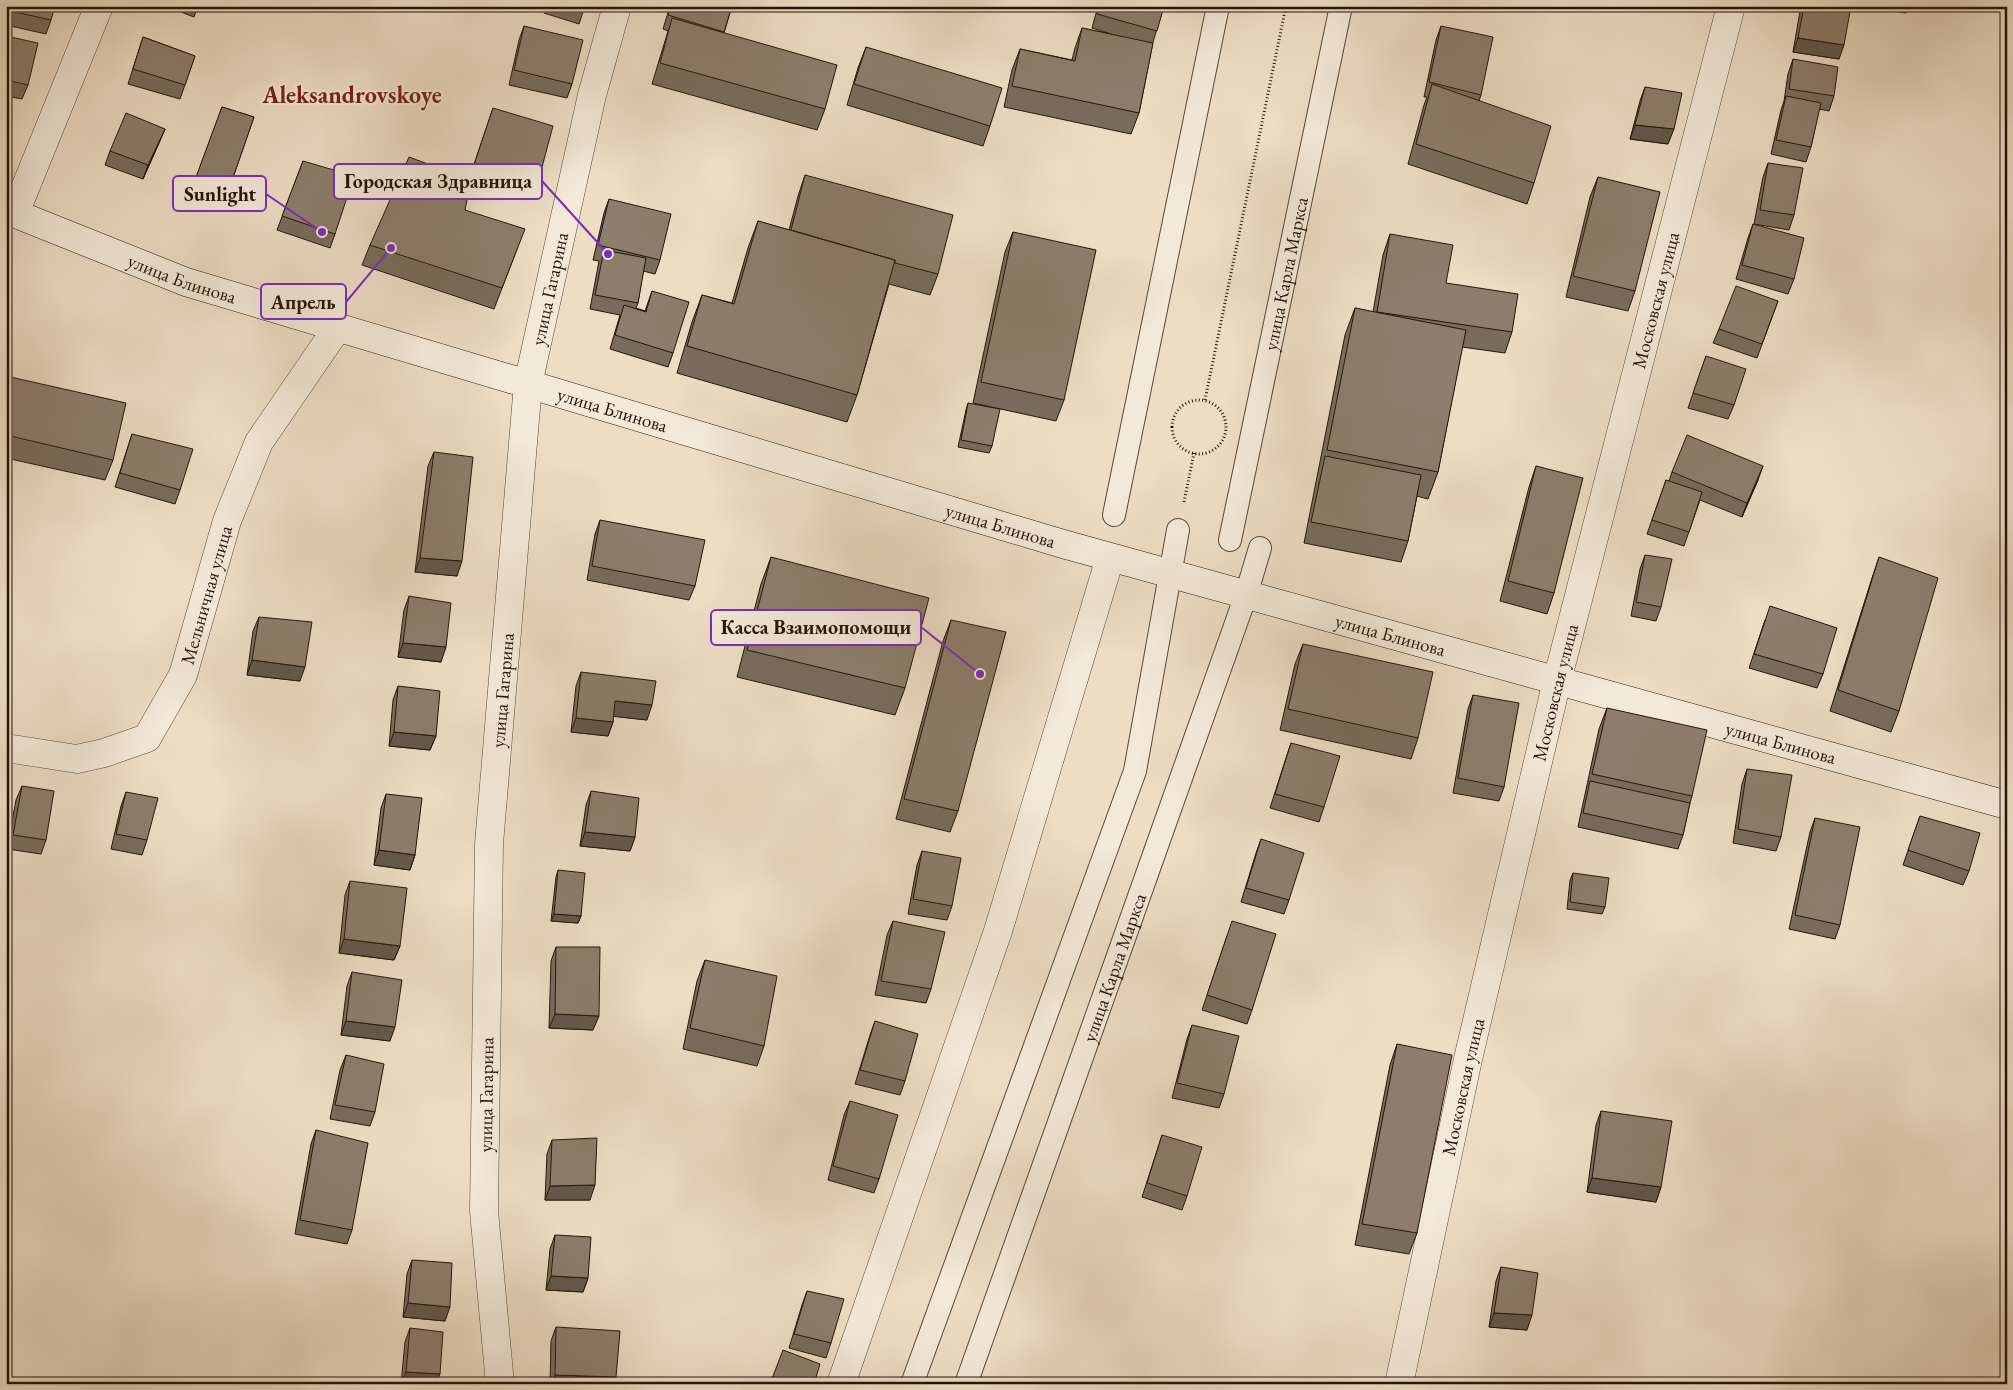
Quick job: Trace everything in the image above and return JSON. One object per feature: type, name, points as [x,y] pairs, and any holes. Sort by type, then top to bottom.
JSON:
[{"type":"street","points":[[11,211],[99,6]]},
{"type":"street","name":"улица Гагарина","points":[[500,1384],[484,1211],[489,844],[528,384],[592,95],[617,6]]},
{"type":"street","points":[[1114,515],[1218,6]]},
{"type":"street","name":"улица Карла Маркса","points":[[1230,540],[1341,6]]},
{"type":"street","name":"Московская улица","points":[[1399,1384],[1468,1058],[1557,681],[1731,6]]},
{"type":"street","name":"улица Блинова","points":[[11,211],[186,282],[1110,558],[2007,805]]},
{"type":"street","name":"Мельничная улица","points":[[6,748],[77,758],[104,753],[146,738],[183,675],[227,521],[259,442],[338,327]]},
{"type":"street","points":[[912,1384],[1135,771],[1168,575],[1178,530]]},
{"type":"street","name":"улица Карла Маркса","points":[[966,1384],[1246,595],[1260,548]]},
{"type":"street","points":[[841,1384],[998,932],[1110,558]]},
{"type":"path","points":[[1205,400],[1286,6]]},
{"type":"path","points":[[1194,400],[1205,400],[1214,404],[1221,412],[1226,432],[1222,441],[1214,449],[1204,453],[1194,453],[1184,449],[1177,441],[1173,432],[1173,421],[1177,412],[1185,404],[1194,400]]},
{"type":"path","points":[[1178,530],[1194,453]]},
{"type":"building","points":[[6,6],[55,6],[51,20],[6,10]]},
{"type":"building","points":[[573,6],[585,6],[584,10]]},
{"type":"building","points":[[671,6],[732,6],[724,32],[668,15]]},
{"type":"building","points":[[1099,6],[1164,6],[1157,31],[1097,14]]},
{"type":"building","points":[[1804,6],[1851,6],[1844,45],[1798,38]]},
{"type":"building","points":[[672,18],[837,65],[825,109],[660,63]]},
{"type":"building","points":[[524,26],[583,40],[572,84],[514,70]]},
{"type":"building","points":[[1441,26],[1493,37],[1481,95],[1429,82]]},
{"type":"building","points":[[1082,28],[1153,43],[1139,113],[1012,86],[1020,49],[1075,61]]},
{"type":"building","points":[[6,36],[38,43],[28,85],[6,80]]},
{"type":"building","points":[[143,37],[195,56],[185,85],[133,69]]},
{"type":"building","points":[[866,47],[1002,88],[990,126],[854,84]]},
{"type":"building","points":[[1793,59],[1838,67],[1834,96],[1789,89]]},
{"type":"building","points":[[1432,84],[1551,126],[1534,183],[1416,144]]},
{"type":"building","points":[[1645,87],[1682,93],[1674,129],[1635,125]]},
{"type":"building","points":[[1786,96],[1821,103],[1811,147],[1776,140]]},
{"type":"building","points":[[222,107],[254,117],[227,195],[193,185]]},
{"type":"building","points":[[493,108],[553,126],[538,182],[474,165]]},
{"type":"building","points":[[126,113],[165,129],[148,165],[110,151]]},
{"type":"building","points":[[409,157],[471,180],[465,210],[525,229],[502,288],[370,245]]},
{"type":"building","points":[[303,161],[354,176],[335,234],[282,216]]},
{"type":"building","points":[[1768,163],[1803,168],[1794,215],[1760,210]]},
{"type":"building","points":[[805,175],[953,215],[938,274],[895,263],[895,260],[791,230]]},
{"type":"building","points":[[1598,177],[1660,192],[1635,291],[1573,276]]},
{"type":"building","points":[[609,199],[671,214],[660,260],[598,245]]},
{"type":"building","points":[[758,221],[895,260],[857,395],[687,346],[702,295],[734,304]]},
{"type":"building","points":[[1753,224],[1804,238],[1794,279],[1742,265]]},
{"type":"building","points":[[1013,232],[1096,250],[1064,400],[981,382]]},
{"type":"building","points":[[1390,234],[1453,245],[1446,283],[1518,294],[1512,332],[1377,312]]},
{"type":"building","points":[[604,250],[646,258],[638,303],[595,295]]},
{"type":"building","points":[[1736,286],[1778,301],[1762,344],[1719,329]]},
{"type":"building","points":[[652,291],[689,302],[673,353],[615,335],[624,305],[646,312]]},
{"type":"building","points":[[1355,308],[1466,330],[1438,472],[1327,450]]},
{"type":"building","points":[[1706,356],[1746,369],[1734,405],[1693,393]]},
{"type":"building","points":[[6,376],[126,403],[113,460],[6,435]]},
{"type":"building","points":[[968,403],[1000,409],[992,446],[961,440]]},
{"type":"building","points":[[132,434],[193,449],[180,490],[120,473]]},
{"type":"building","points":[[1687,435],[1763,466],[1747,503],[1672,472]]},
{"type":"building","points":[[434,452],[473,457],[462,561],[420,558]]},
{"type":"building","points":[[1325,456],[1421,475],[1408,541],[1311,522]]},
{"type":"building","points":[[1536,466],[1583,478],[1554,593],[1508,581]]},
{"type":"building","points":[[1666,480],[1702,492],[1689,532],[1652,520]]},
{"type":"building","points":[[600,520],[705,540],[695,586],[592,566]]},
{"type":"building","points":[[1645,555],[1672,559],[1661,607],[1636,602]]},
{"type":"building","points":[[771,557],[929,598],[905,688],[747,650]]},
{"type":"building","points":[[1879,557],[1938,578],[1899,711],[1838,690]]},
{"type":"building","points":[[409,596],[451,603],[446,647],[403,643]]},
{"type":"building","points":[[1770,606],[1837,628],[1823,674],[1754,654]]},
{"type":"building","points":[[259,617],[312,622],[305,667],[252,660]]},
{"type":"building","points":[[951,620],[1006,632],[958,811],[904,799]]},
{"type":"building","points":[[1303,644],[1433,672],[1418,738],[1288,709]]},
{"type":"building","points":[[581,672],[656,681],[652,705],[615,701],[613,722],[576,718]]},
{"type":"building","points":[[398,686],[440,691],[436,736],[394,732]]},
{"type":"building","points":[[1473,695],[1519,703],[1504,787],[1458,778]]},
{"type":"building","points":[[1607,708],[1707,730],[1692,796],[1592,774]]},
{"type":"building","points":[[1291,743],[1340,756],[1324,807],[1275,794]]},
{"type":"building","points":[[1747,769],[1792,775],[1781,837],[1738,829]]},
{"type":"building","points":[[1590,781],[1690,803],[1683,835],[1583,813]]},
{"type":"building","points":[[22,786],[54,791],[46,840],[13,835]]},
{"type":"building","points":[[591,791],[639,798],[635,837],[585,832]]},
{"type":"building","points":[[126,792],[158,798],[147,840],[116,834]]},
{"type":"building","points":[[386,794],[422,798],[415,855],[379,850]]},
{"type":"building","points":[[1920,816],[1980,833],[1969,871],[1908,850]]},
{"type":"building","points":[[1815,818],[1860,827],[1840,925],[1795,915]]},
{"type":"building","points":[[1261,839],[1304,853],[1289,900],[1246,888]]},
{"type":"building","points":[[922,851],[961,858],[952,906],[913,899]]},
{"type":"building","points":[[558,870],[585,873],[581,916],[554,914]]},
{"type":"building","points":[[1573,873],[1609,878],[1605,907],[1570,902]]},
{"type":"building","points":[[350,881],[407,888],[400,946],[344,939]]},
{"type":"building","points":[[893,921],[945,932],[931,989],[881,981]]},
{"type":"building","points":[[1232,921],[1276,934],[1252,1010],[1207,995]]},
{"type":"building","points":[[556,947],[600,947],[599,1016],[555,1014]]},
{"type":"building","points":[[705,960],[777,976],[764,1046],[690,1028]]},
{"type":"building","points":[[352,972],[402,980],[395,1027],[346,1021]]},
{"type":"building","points":[[875,1021],[918,1034],[905,1081],[860,1070]]},
{"type":"building","points":[[1192,1025],[1239,1036],[1224,1094],[1177,1083]]},
{"type":"building","points":[[1397,1044],[1452,1055],[1417,1233],[1362,1224]]},
{"type":"building","points":[[346,1055],[384,1064],[375,1112],[335,1105]]},
{"type":"building","points":[[850,1101],[898,1115],[879,1179],[833,1166]]},
{"type":"building","points":[[1601,1111],[1672,1121],[1661,1187],[1592,1178]]},
{"type":"building","points":[[316,1130],[368,1143],[352,1230],[300,1220]]},
{"type":"building","points":[[1162,1135],[1202,1147],[1187,1196],[1147,1183]]},
{"type":"building","points":[[597,1138],[595,1185],[550,1186],[552,1140]]},
{"type":"building","points":[[555,1235],[591,1237],[588,1278],[551,1276]]},
{"type":"building","points":[[412,1260],[452,1263],[450,1307],[408,1303]]},
{"type":"building","points":[[1501,1267],[1538,1273],[1532,1315],[1494,1313]]},
{"type":"building","points":[[807,1291],[844,1299],[831,1343],[794,1334]]},
{"type":"building","points":[[556,1327],[620,1331],[616,1377],[555,1375]]},
{"type":"building","points":[[410,1328],[443,1332],[440,1374],[406,1372]]},
{"type":"building","points":[[783,1350],[820,1364],[814,1384],[770,1384]]},
{"type":"building","points":[[1476,1379],[1497,1384],[1475,1384]]},
{"type":"place","name":"Sunlight","points":[[322,232]]},
{"type":"place","name":"Апрель","points":[[391,248]]},
{"type":"place","name":"Городская Здравница","points":[[608,254]]},
{"type":"place","name":"Касса Взаимопомощи","points":[[980,674]]},
{"type":"district","name":"Aleksandrovskoye","points":[[352,95]]}]
